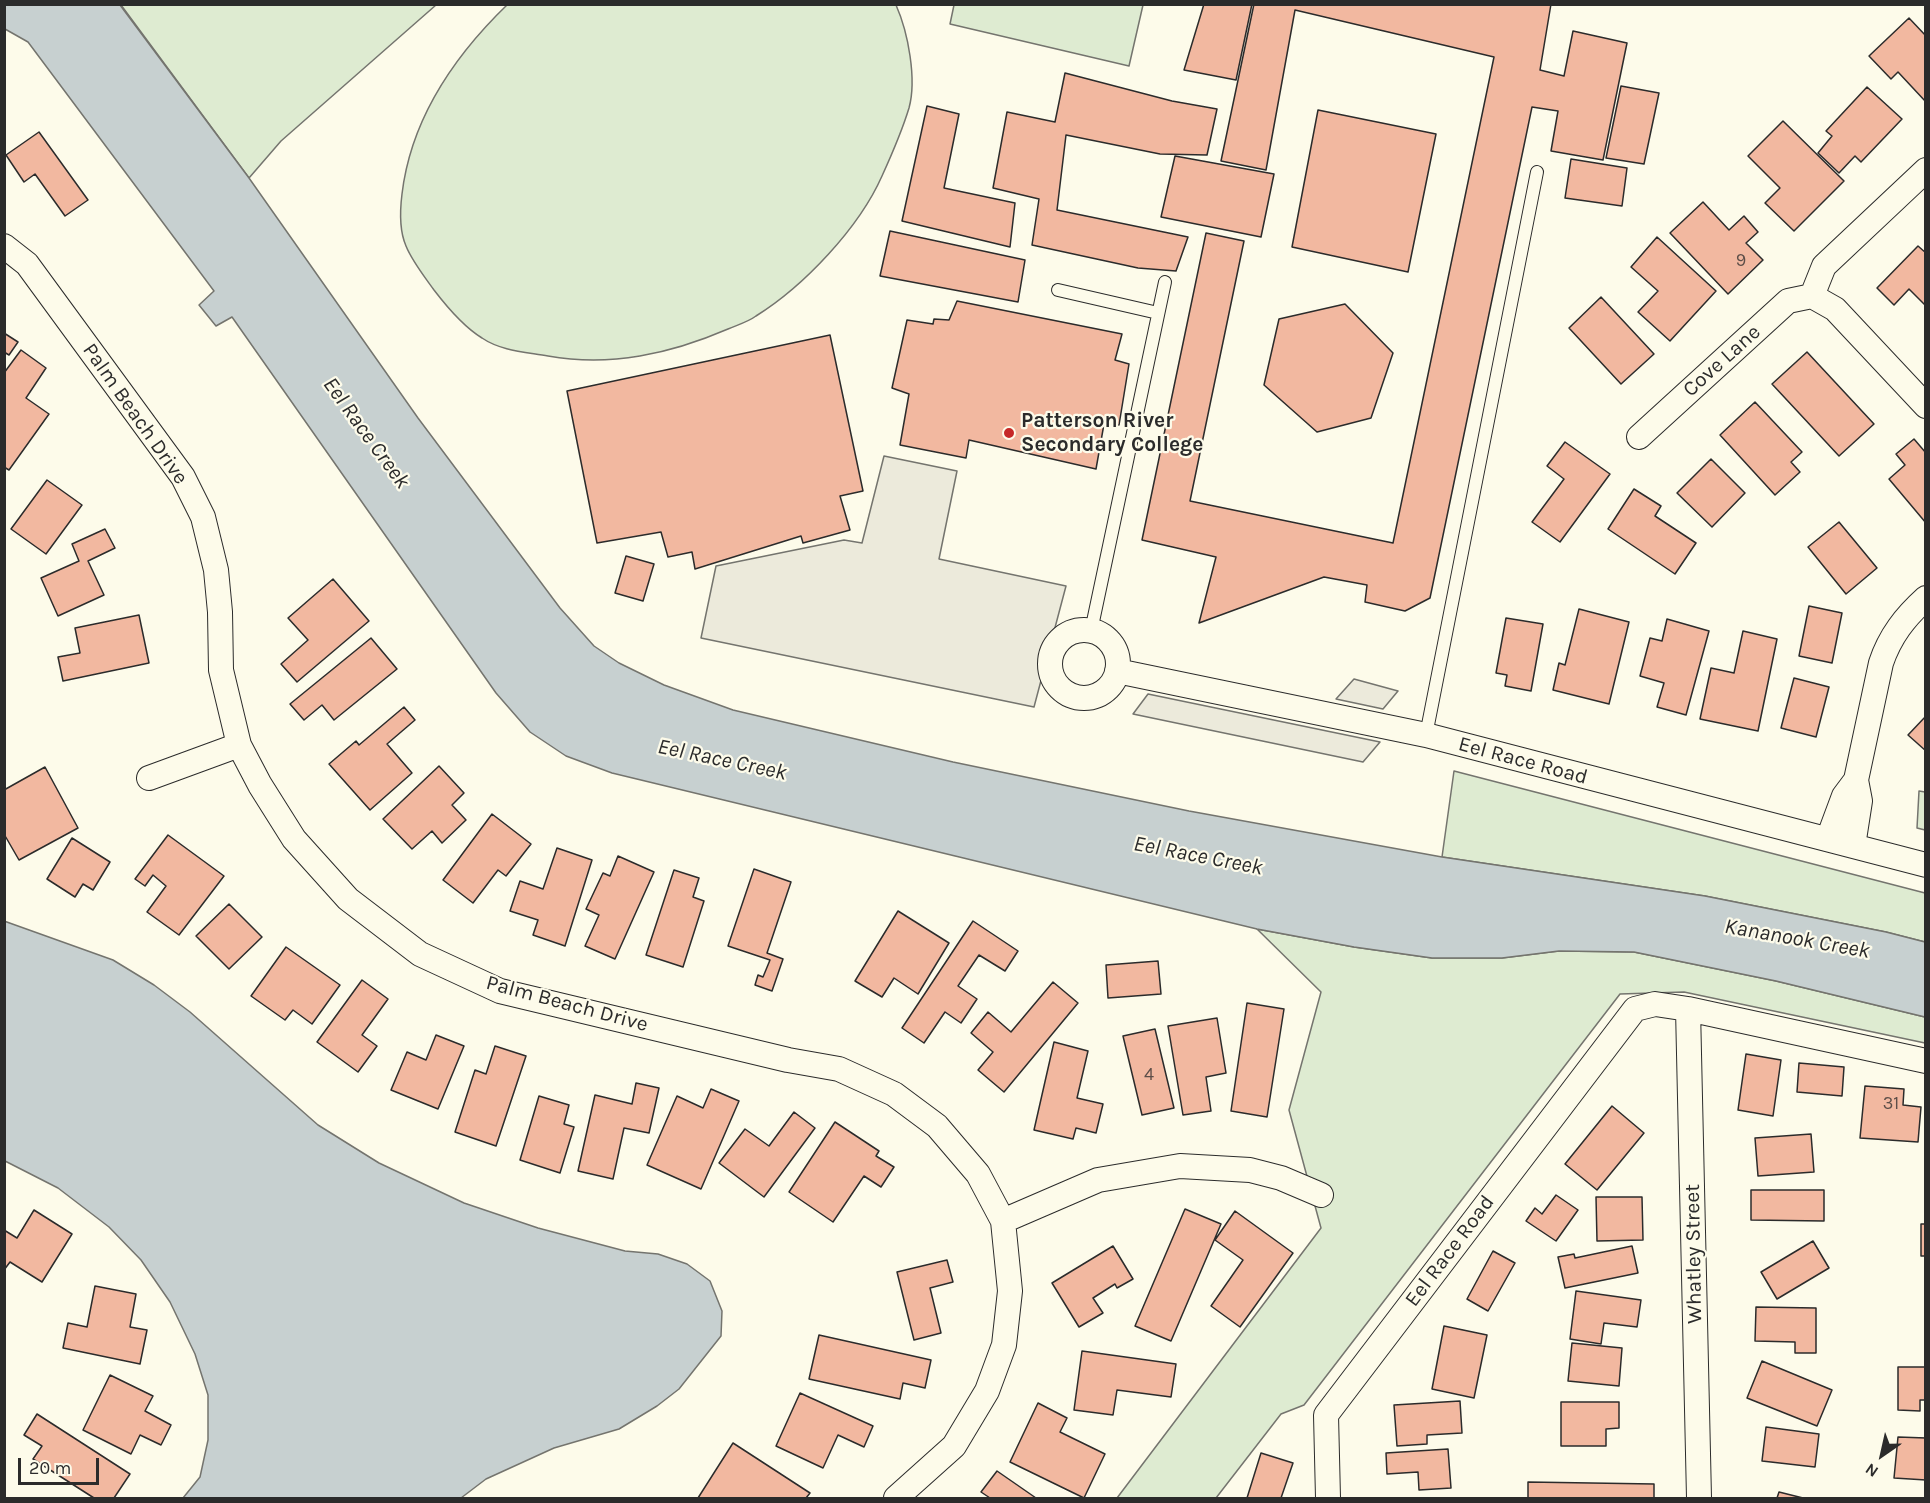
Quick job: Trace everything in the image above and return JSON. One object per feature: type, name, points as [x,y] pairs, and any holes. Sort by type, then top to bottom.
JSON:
[{"type":"street","points":[[1926,170],[1824,266],[1812,296],[1835,309],[1926,406]]},
{"type":"street","name":"Palm Beach Drive","points":[[4,246],[27,264],[183,477],[203,517],[216,570],[220,612],[220,670],[239,745],[260,785],[294,839],[348,899],[420,954],[500,991],[788,1060],[839,1069],[894,1094],[937,1126],[978,1174],[1003,1221],[1010,1292],[1004,1345],[987,1391],[954,1446],[896,1498]]},
{"type":"street","name":"Cove Lane","points":[[1639,437],[1788,301],[1812,296]]},
{"type":"street","points":[[1853,846],[1860,801],[1856,780],[1878,676],[1887,647],[1900,625],[1926,598]]},
{"type":"street","points":[[1076,631],[1091,631],[1102,635],[1112,645],[1117,657],[1117,671],[1108,688],[1098,695],[1086,698],[1068,694],[1055,681],[1050,664],[1052,652],[1058,642],[1076,631]]},
{"type":"street","name":"Eel Race Road","points":[[1117,671],[1425,735],[1926,865]]},
{"type":"street","points":[[149,778],[239,745]]},
{"type":"street","points":[[1828,839],[1844,796],[1856,780]]},
{"type":"street","name":"Eel Race Road","points":[[1328,1498],[1326,1415],[1635,1009],[1655,1004],[1688,1009],[1926,1061]]},
{"type":"street","name":"Whatley Street","points":[[1688,1009],[1699,1498]]},
{"type":"street","points":[[1003,1221],[1098,1180],[1180,1167],[1250,1170],[1281,1178],[1321,1195]]},
{"type":"lane","points":[[1425,735],[1537,172]]},
{"type":"lane","points":[[1091,631],[1165,282]]},
{"type":"lane","points":[[1058,290],[1158,314]]},
{"type":"green space","points":[[508,4],[896,5],[904,28],[912,70],[909,108],[897,142],[872,196],[845,235],[793,289],[753,318],[684,345],[617,359],[571,359],[505,348],[475,333],[450,310],[434,290],[406,246],[401,227],[401,213],[407,166],[425,114],[453,67],[488,24]]},
{"type":"green space","points":[[954,4],[1143,5],[1129,66],[950,24]]},
{"type":"green space","points":[[121,5],[436,5],[281,141],[249,178]]},
{"type":"green space","points":[[1454,771],[1925,893],[1925,942],[1886,932],[1705,896],[1442,857]]},
{"type":"green space","points":[[1919,791],[1925,792],[1925,830],[1917,828]]},
{"type":"green space","points":[[1257,929],[1354,947],[1432,958],[1502,958],[1559,951],[1634,952],[1776,981],[1925,1017],[1925,1043],[1684,992],[1620,994],[1304,1405],[1281,1414],[1216,1498],[1117,1498],[1321,1228],[1289,1110],[1321,992]]},
{"type":"shaded area","points":[[884,456],[957,471],[939,559],[1066,586],[1034,707],[701,638],[716,566],[844,540],[862,543]]},
{"type":"shaded area","points":[[1354,679],[1398,691],[1383,709],[1336,699]]},
{"type":"shaded area","points":[[1148,694],[1380,742],[1363,762],[1133,714]]},
{"type":"water","points":[[5,4],[120,5],[249,178],[418,418],[560,608],[594,646],[619,663],[664,685],[733,710],[953,762],[1189,811],[1442,857],[1705,896],[1886,932],[1925,942],[1925,1017],[1776,981],[1634,952],[1559,951],[1502,958],[1432,958],[1354,947],[1257,929],[612,773],[566,756],[530,732],[496,693],[232,317],[216,326],[199,305],[214,291],[28,42],[5,29]]},
{"type":"water","points":[[4,921],[113,960],[154,985],[190,1012],[318,1125],[379,1163],[464,1203],[538,1228],[625,1251],[658,1254],[687,1264],[710,1281],[722,1311],[721,1336],[679,1389],[657,1406],[619,1429],[554,1448],[486,1479],[461,1498],[183,1498],[200,1477],[208,1440],[208,1395],[195,1354],[170,1302],[141,1260],[109,1227],[58,1188],[5,1161]]},
{"type":"building","points":[[1204,4],[1252,4],[1236,80],[1184,70]]},
{"type":"building","points":[[1254,4],[1551,4],[1540,70],[1564,76],[1573,31],[1627,43],[1603,160],[1551,151],[1558,111],[1532,107],[1430,598],[1405,611],[1365,602],[1367,585],[1324,577],[1199,623],[1216,557],[1142,540],[1206,233],[1244,241],[1190,501],[1393,543],[1494,57],[1295,10],[1266,170],[1221,161]]},
{"type":"building","points":[[1909,18],[1926,36],[1926,102],[1898,72],[1891,79],[1869,56]]},
{"type":"building","points":[[1065,73],[1172,101],[1217,109],[1207,155],[1160,154],[1066,135],[1057,210],[1188,237],[1176,271],[1138,268],[1032,245],[1039,199],[993,188],[1007,112],[1055,122]]},
{"type":"building","points":[[1621,86],[1659,93],[1644,164],[1606,158]]},
{"type":"building","points":[[1867,87],[1902,119],[1861,162],[1855,156],[1839,173],[1818,153],[1832,136],[1826,131]]},
{"type":"building","points":[[927,106],[959,114],[944,188],[1015,203],[1010,247],[902,221]]},
{"type":"building","points":[[1318,110],[1436,134],[1408,272],[1292,247]]},
{"type":"building","points":[[1783,121],[1844,181],[1794,231],[1765,203],[1780,188],[1748,156]]},
{"type":"building","points":[[39,132],[88,200],[65,216],[35,174],[24,182],[6,155]]},
{"type":"building","points":[[1175,156],[1274,174],[1261,237],[1161,217]]},
{"type":"building","points":[[1571,159],[1627,168],[1622,206],[1565,198]]},
{"type":"building","points":[[1703,202],[1729,230],[1744,216],[1758,232],[1746,243],[1763,260],[1728,294],[1670,233]]},
{"type":"building","points":[[890,231],[1025,260],[1018,302],[880,276]]},
{"type":"building","points":[[1657,237],[1716,291],[1670,341],[1638,312],[1658,291],[1631,267]]},
{"type":"building","points":[[1918,246],[1926,253],[1926,306],[1909,289],[1894,305],[1877,288]]},
{"type":"building","points":[[1601,297],[1654,354],[1621,384],[1569,328]]},
{"type":"building","points":[[957,301],[1122,334],[1115,360],[1129,364],[1119,425],[1104,424],[1096,469],[969,440],[966,458],[900,445],[909,394],[892,388],[907,320],[933,324],[934,319],[949,320]]},
{"type":"building","points":[[1345,304],[1393,353],[1371,418],[1317,432],[1264,385],[1279,319]]},
{"type":"building","points":[[4,333],[18,342],[9,355],[4,352]]},
{"type":"building","points":[[830,335],[863,491],[840,496],[850,530],[803,543],[801,536],[695,569],[692,552],[668,557],[661,532],[597,543],[567,391]]},
{"type":"building","points":[[21,350],[46,368],[26,398],[49,414],[9,470],[4,467],[4,373]]},
{"type":"building","points":[[1807,352],[1874,424],[1839,456],[1772,384]]},
{"type":"building","points":[[1755,402],[1802,452],[1791,462],[1800,472],[1775,495],[1720,435]]},
{"type":"building","points":[[1914,439],[1926,453],[1926,523],[1889,479],[1905,465],[1896,454]]},
{"type":"building","points":[[1565,442],[1610,474],[1560,542],[1532,522],[1564,479],[1547,466]]},
{"type":"building","points":[[1711,459],[1745,493],[1712,527],[1677,493]]},
{"type":"building","points":[[47,480],[82,505],[46,554],[11,529]]},
{"type":"building","points":[[1634,489],[1661,506],[1655,516],[1696,543],[1675,574],[1608,529]]},
{"type":"building","points":[[1839,522],[1877,568],[1846,594],[1808,547]]},
{"type":"building","points":[[105,529],[115,548],[88,561],[104,595],[58,616],[41,578],[79,561],[72,544]]},
{"type":"building","points":[[626,556],[654,564],[643,601],[615,593]]},
{"type":"building","points":[[333,579],[369,621],[297,682],[281,664],[308,640],[288,618]]},
{"type":"building","points":[[1809,606],[1842,613],[1832,663],[1799,656]]},
{"type":"building","points":[[1579,609],[1629,622],[1609,704],[1553,690],[1559,663],[1565,665]]},
{"type":"building","points":[[139,615],[149,663],[63,681],[58,657],[80,653],[75,628]]},
{"type":"building","points":[[1506,618],[1543,624],[1531,691],[1505,686],[1507,675],[1496,673]]},
{"type":"building","points":[[1667,619],[1709,631],[1686,715],[1657,707],[1664,683],[1640,676],[1650,638],[1662,641]]},
{"type":"building","points":[[1743,631],[1777,639],[1758,731],[1700,719],[1711,668],[1734,673]]},
{"type":"building","points":[[371,638],[397,669],[334,720],[322,705],[304,720],[290,704]]},
{"type":"building","points":[[1794,678],[1829,687],[1816,737],[1781,728]]},
{"type":"building","points":[[404,707],[415,720],[387,744],[412,773],[370,810],[329,764],[356,741],[359,745]]},
{"type":"building","points":[[1926,716],[1926,751],[1908,735]]},
{"type":"building","points":[[439,766],[464,793],[452,805],[466,820],[442,843],[432,831],[412,849],[383,819]]},
{"type":"building","points":[[45,767],[78,828],[19,860],[4,834],[4,790]]},
{"type":"building","points":[[492,814],[531,844],[506,876],[498,870],[473,903],[443,880]]},
{"type":"building","points":[[168,835],[224,876],[179,935],[147,912],[166,886],[153,875],[145,886],[135,879]]},
{"type":"building","points":[[72,838],[110,862],[93,890],[83,884],[75,897],[47,879]]},
{"type":"building","points":[[557,848],[592,860],[565,946],[533,935],[538,920],[510,911],[520,881],[543,889]]},
{"type":"building","points":[[618,856],[654,872],[615,959],[585,946],[599,915],[586,909],[603,873],[610,876]]},
{"type":"building","points":[[754,869],[791,882],[767,953],[783,959],[772,991],[755,985],[758,975],[763,977],[770,960],[728,946]]},
{"type":"building","points":[[674,870],[699,878],[693,897],[704,901],[683,967],[646,955]]},
{"type":"building","points":[[229,904],[262,937],[229,969],[196,936]]},
{"type":"building","points":[[898,911],[949,943],[918,994],[894,978],[882,997],[855,981]]},
{"type":"building","points":[[973,921],[1018,951],[1005,971],[979,955],[958,986],[977,999],[961,1023],[945,1012],[924,1043],[902,1028]]},
{"type":"building","points":[[286,947],[340,985],[312,1024],[293,1010],[285,1020],[251,996]]},
{"type":"building","points":[[1158,961],[1161,994],[1108,998],[1106,965]]},
{"type":"building","points":[[362,980],[388,999],[362,1035],[377,1046],[358,1072],[317,1042]]},
{"type":"building","points":[[1053,982],[1078,1003],[1004,1092],[978,1070],[993,1052],[971,1033],[988,1012],[1011,1032]]},
{"type":"building","points":[[1247,1003],[1284,1009],[1267,1117],[1231,1111]]},
{"type":"building","points":[[1217,1018],[1226,1073],[1206,1077],[1211,1111],[1183,1115],[1168,1026]]},
{"type":"building","points":[[1155,1029],[1174,1108],[1142,1115],[1123,1036]]},
{"type":"building","points":[[436,1035],[464,1046],[438,1109],[391,1090],[407,1052],[426,1060]]},
{"type":"building","points":[[1054,1042],[1088,1051],[1077,1098],[1103,1104],[1096,1133],[1076,1128],[1073,1139],[1034,1130]]},
{"type":"building","points":[[495,1046],[526,1056],[496,1146],[455,1132],[475,1070],[486,1074]]},
{"type":"building","points":[[1746,1054],[1781,1060],[1773,1116],[1738,1110]]},
{"type":"building","points":[[1799,1063],[1844,1067],[1842,1096],[1797,1092]]},
{"type":"building","points":[[636,1083],[659,1088],[649,1133],[624,1128],[613,1179],[578,1171],[595,1095],[632,1104]]},
{"type":"building","points":[[1865,1086],[1904,1089],[1903,1105],[1921,1107],[1918,1142],[1860,1138]]},
{"type":"building","points":[[711,1089],[739,1101],[701,1189],[647,1165],[677,1096],[703,1108]]},
{"type":"building","points":[[539,1096],[569,1105],[564,1124],[574,1127],[560,1173],[520,1160]]},
{"type":"building","points":[[1612,1106],[1644,1133],[1597,1190],[1565,1164]]},
{"type":"building","points":[[794,1112],[815,1128],[764,1197],[719,1163],[745,1129],[769,1146]]},
{"type":"building","points":[[835,1122],[879,1151],[876,1156],[894,1167],[881,1187],[864,1176],[833,1222],[789,1192]]},
{"type":"building","points":[[1811,1134],[1814,1172],[1758,1176],[1755,1138]]},
{"type":"building","points":[[1751,1190],[1824,1190],[1824,1221],[1751,1220]]},
{"type":"building","points":[[1556,1195],[1578,1210],[1556,1241],[1526,1221],[1535,1208],[1542,1214]]},
{"type":"building","points":[[1596,1197],[1642,1197],[1643,1240],[1597,1241]]},
{"type":"building","points":[[1185,1209],[1221,1224],[1171,1341],[1135,1326]]},
{"type":"building","points":[[34,1210],[72,1234],[42,1282],[10,1262],[4,1270],[4,1230],[17,1238]]},
{"type":"building","points":[[1235,1211],[1293,1253],[1240,1327],[1211,1306],[1243,1260],[1215,1240]]},
{"type":"building","points":[[1921,1224],[1926,1224],[1926,1256],[1921,1256]]},
{"type":"building","points":[[1813,1241],[1829,1268],[1777,1299],[1761,1272]]},
{"type":"building","points":[[1113,1246],[1133,1279],[1117,1288],[1115,1284],[1093,1298],[1103,1313],[1079,1327],[1052,1283]]},
{"type":"building","points":[[1632,1246],[1638,1273],[1565,1288],[1558,1257],[1574,1254],[1575,1258]]},
{"type":"building","points":[[1493,1251],[1515,1263],[1488,1311],[1467,1299]]},
{"type":"building","points":[[947,1260],[953,1282],[930,1288],[941,1333],[914,1340],[897,1272]]},
{"type":"building","points":[[95,1286],[136,1294],[130,1327],[147,1330],[140,1364],[63,1348],[68,1323],[87,1327]]},
{"type":"building","points":[[1576,1291],[1641,1300],[1637,1327],[1604,1323],[1601,1344],[1570,1339]]},
{"type":"building","points":[[1756,1307],[1816,1308],[1816,1353],[1795,1353],[1795,1342],[1755,1341]]},
{"type":"building","points":[[1444,1326],[1487,1335],[1474,1398],[1432,1389]]},
{"type":"building","points":[[819,1335],[931,1360],[925,1388],[903,1383],[900,1399],[809,1379]]},
{"type":"building","points":[[1572,1343],[1622,1348],[1619,1386],[1568,1381]]},
{"type":"building","points":[[1082,1351],[1176,1364],[1171,1397],[1117,1390],[1113,1415],[1074,1410]]},
{"type":"building","points":[[1762,1361],[1832,1390],[1817,1426],[1747,1398]]},
{"type":"building","points":[[1898,1367],[1926,1367],[1926,1400],[1920,1400],[1920,1411],[1898,1410]]},
{"type":"building","points":[[110,1375],[153,1396],[145,1411],[171,1425],[161,1445],[140,1435],[131,1454],[83,1430]]},
{"type":"building","points":[[800,1393],[873,1426],[864,1447],[838,1435],[823,1468],[776,1446]]},
{"type":"building","points":[[1460,1401],[1462,1433],[1427,1435],[1427,1444],[1397,1446],[1394,1405]]},
{"type":"building","points":[[1561,1402],[1619,1402],[1619,1428],[1606,1429],[1606,1446],[1561,1446]]},
{"type":"building","points":[[1038,1403],[1067,1418],[1060,1432],[1105,1454],[1084,1498],[1010,1462]]},
{"type":"building","points":[[37,1414],[130,1474],[114,1498],[94,1498],[33,1459],[42,1446],[24,1435]]},
{"type":"building","points":[[1766,1427],[1819,1434],[1815,1467],[1762,1461]]},
{"type":"building","points":[[1898,1437],[1926,1438],[1926,1480],[1894,1478]]},
{"type":"building","points":[[733,1443],[810,1493],[806,1498],[698,1498]]},
{"type":"building","points":[[1448,1449],[1451,1488],[1419,1490],[1418,1472],[1387,1474],[1386,1453]]},
{"type":"building","points":[[1261,1453],[1293,1463],[1281,1498],[1247,1498]]},
{"type":"building","points":[[997,1471],[1036,1498],[990,1498],[981,1492]]},
{"type":"building","points":[[1528,1482],[1654,1484],[1654,1498],[1528,1498]]},
{"type":"building","points":[[1779,1492],[1803,1498],[1777,1498]]},
{"type":"place","name":"Patterson River Secondary College","points":[[1009,433]]},
{"type":"water label","name":"Eel Race Creek","points":[[366,433]]},
{"type":"water label","name":"Eel Race Creek","points":[[722,760]]},
{"type":"water label","name":"Eel Race Creek","points":[[1198,856]]},
{"type":"water label","name":"Kananook Creek","points":[[1797,939]]}]
